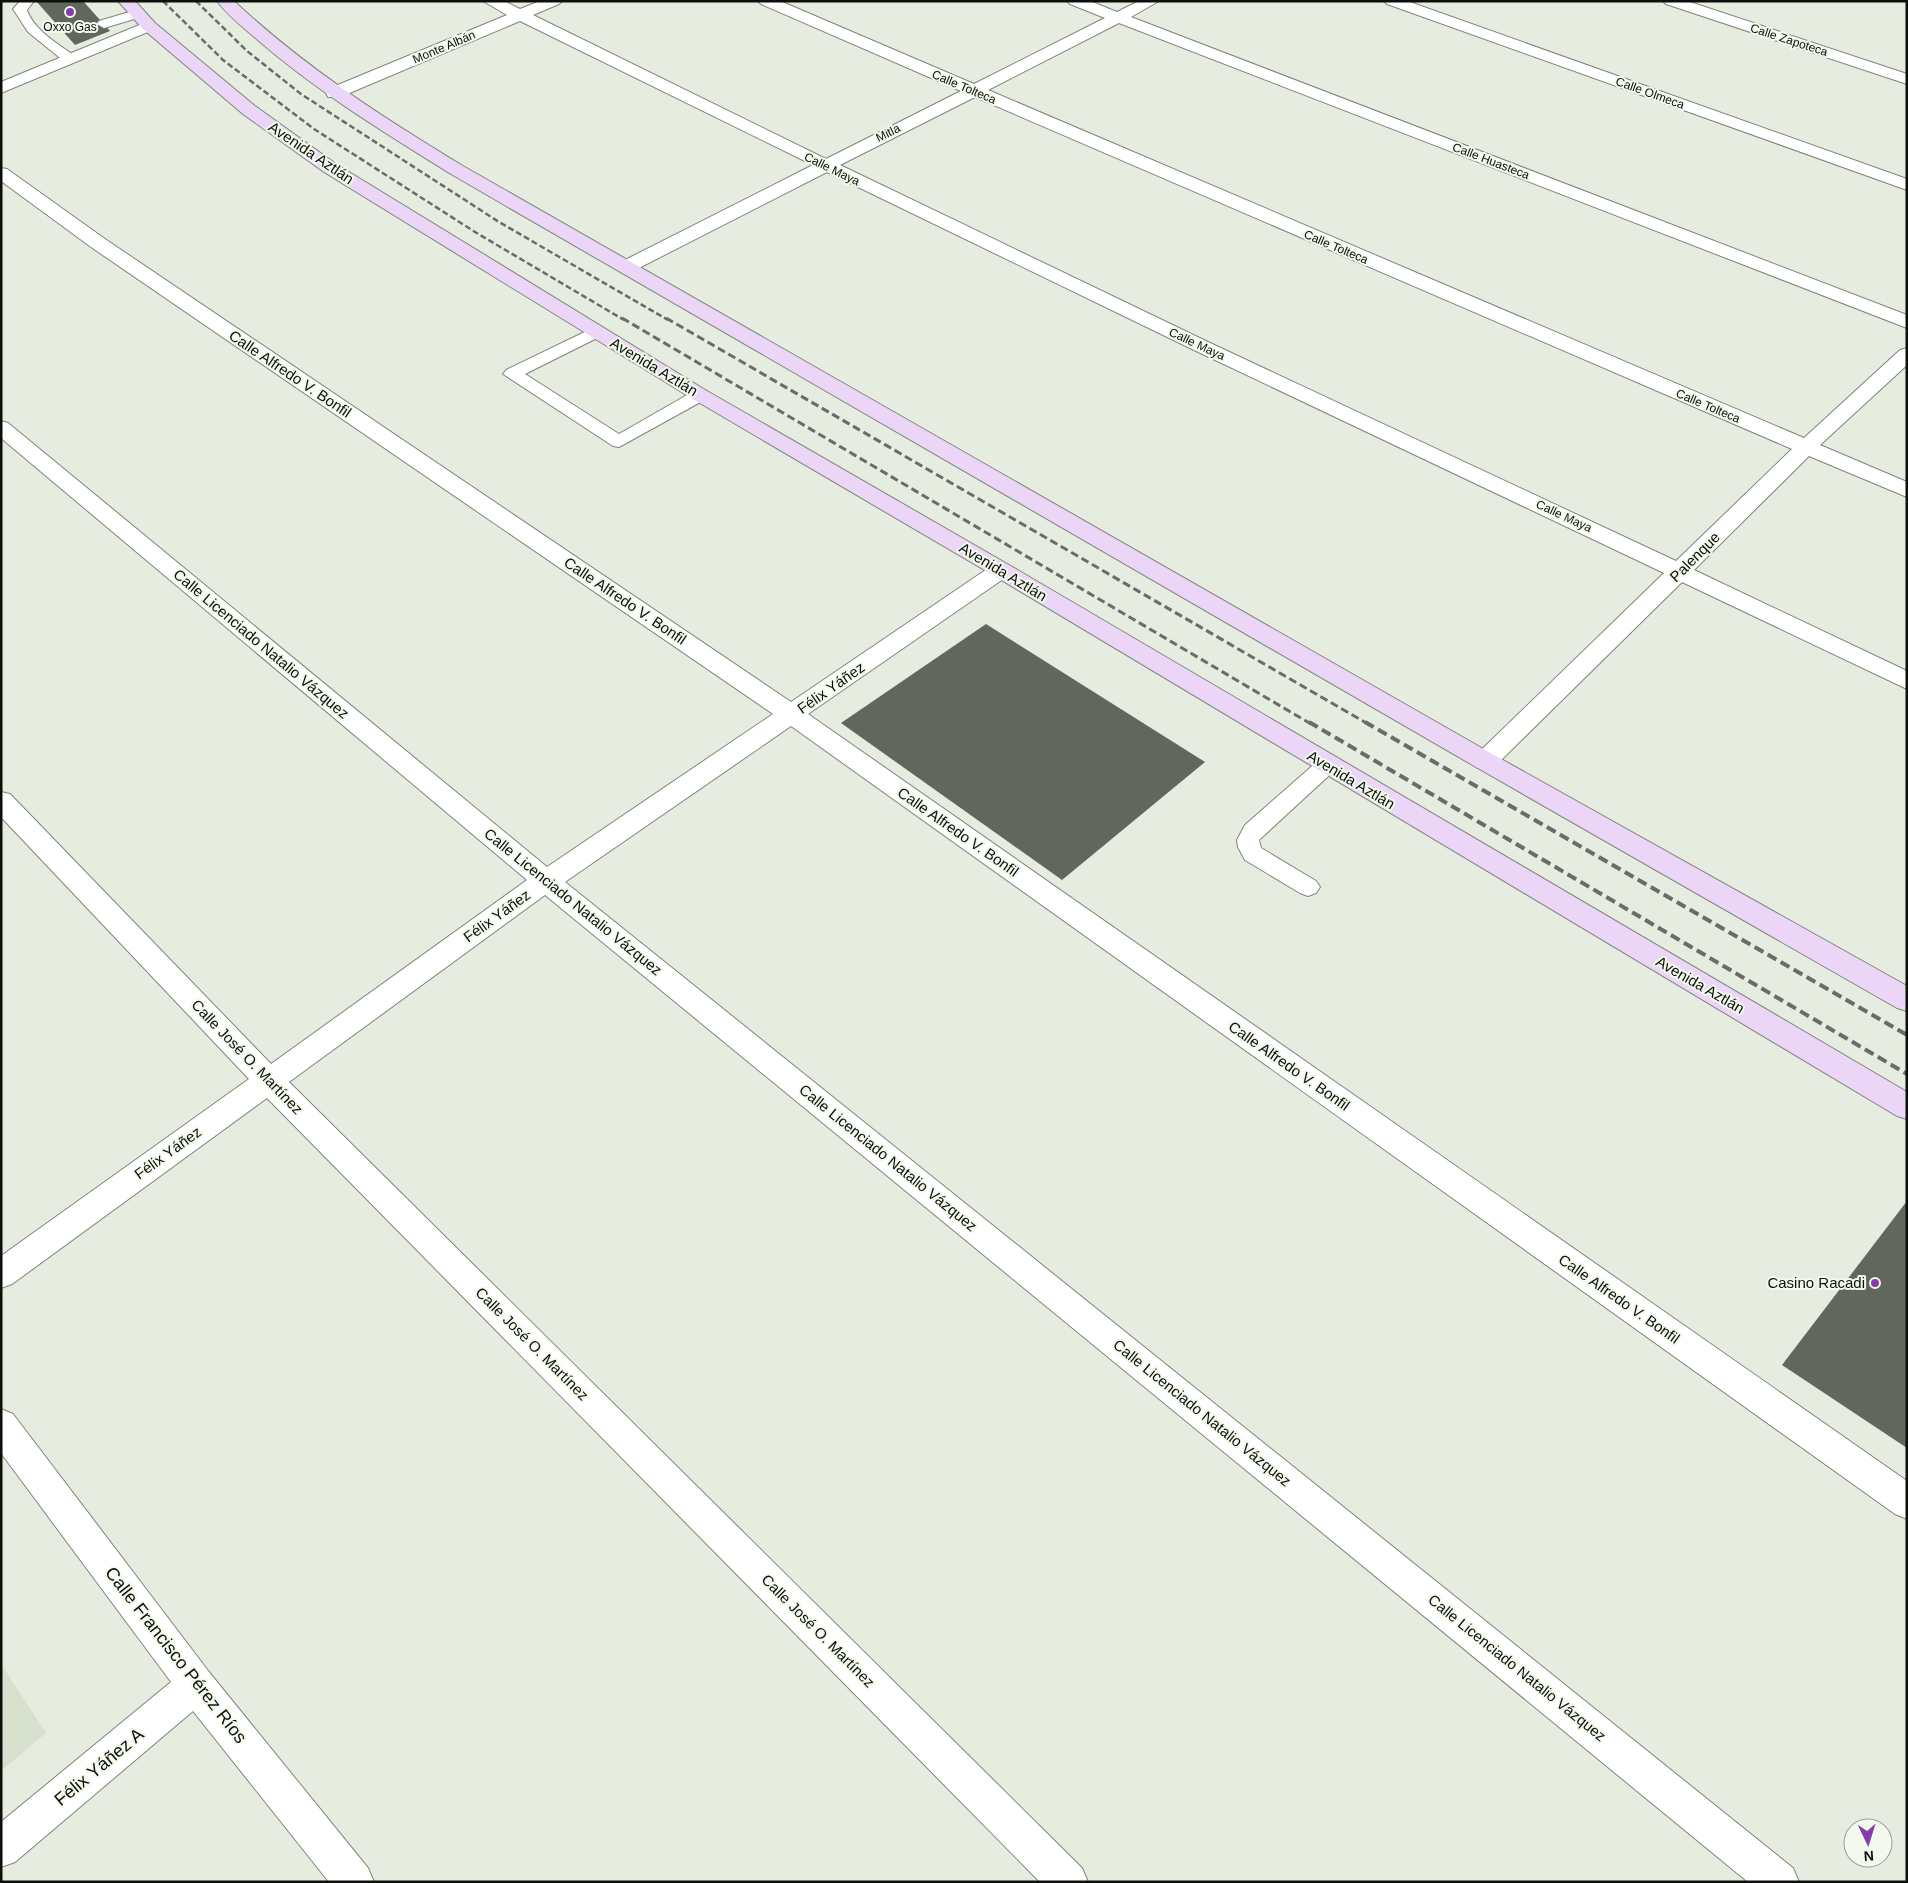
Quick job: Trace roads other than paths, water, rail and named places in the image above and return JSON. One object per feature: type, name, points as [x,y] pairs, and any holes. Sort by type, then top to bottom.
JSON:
[{"type":"main road","points":[[225,1],[294,63],[334,93],[457,170],[1485,761],[1907,1000]]},
{"type":"main road","name":"Avenida Aztlán","points":[[137,14],[248,110],[330,168],[595,332],[1001,570],[1327,766],[1907,1106]]},
{"type":"street","name":"Calle Maya","points":[[491,1],[824,165],[1214,352],[1681,571],[1907,681]]},
{"type":"street","name":"Monte Albán","points":[[334,93],[554,1]]},
{"type":"street","name":"Calle Tolteca","points":[[766,1],[1907,490]]},
{"type":"street","name":"Calle Huasteca","points":[[1075,1],[1907,322]]},
{"type":"street","name":"Mitla","points":[[626,266],[1151,1]]},
{"type":"street","name":"Calle Olmeca","points":[[1392,1],[1907,185]]},
{"type":"street","name":"Calle Zapoteca","points":[[1671,1],[1907,79]]},
{"type":"street","points":[[1,88],[70,59],[137,14]]},
{"type":"street","name":"Calle Alfredo V. Bonfil","points":[[1,173],[115,254],[792,714],[1907,1502]]},
{"type":"street","name":"Palenque","points":[[1485,761],[1806,447],[1907,354]]},
{"type":"street","name":"Calle Licenciado Natalio Vázquez","points":[[1,427],[546,881],[1779,1882]]},
{"type":"street","name":"Félix Yáñez","points":[[1,1274],[546,881],[1001,570]]},
{"type":"street","name":"Calle José O. Martínez","points":[[1,801],[268,1080],[1068,1882]]},
{"type":"street","name":"Calle Francisco Pérez Ríos","points":[[1,1425],[196,1685],[354,1882]]},
{"type":"street","name":"Félix Yáñez A","points":[[1,1848],[196,1685]]},
{"type":"lane","points":[[28,1],[22,5],[20,12],[46,41],[70,59]]},
{"type":"lane","points":[[104,24],[137,14]]},
{"type":"lane","points":[[46,41],[66,35]]},
{"type":"lane","points":[[595,332],[512,374],[619,442],[700,395]]},
{"type":"lane","points":[[1308,887],[1253,854],[1247,846],[1247,839],[1253,831],[1327,766]]},
{"type":"railway","points":[[163,1],[223,60],[314,129],[475,232],[624,320]]},
{"type":"railway","points":[[196,1],[247,51],[301,94],[499,222],[668,320]]},
{"type":"railway","points":[[622,318],[1311,724]]},
{"type":"railway","points":[[666,318],[1368,724]]},
{"type":"railway","points":[[1309,722],[1907,1074]]},
{"type":"railway","points":[[1365,722],[1907,1035]]},
{"type":"place","name":"Oxxo Gas","points":[[70,12]]},
{"type":"place","name":"Casino Racadi","points":[[1875,1283]]}]
